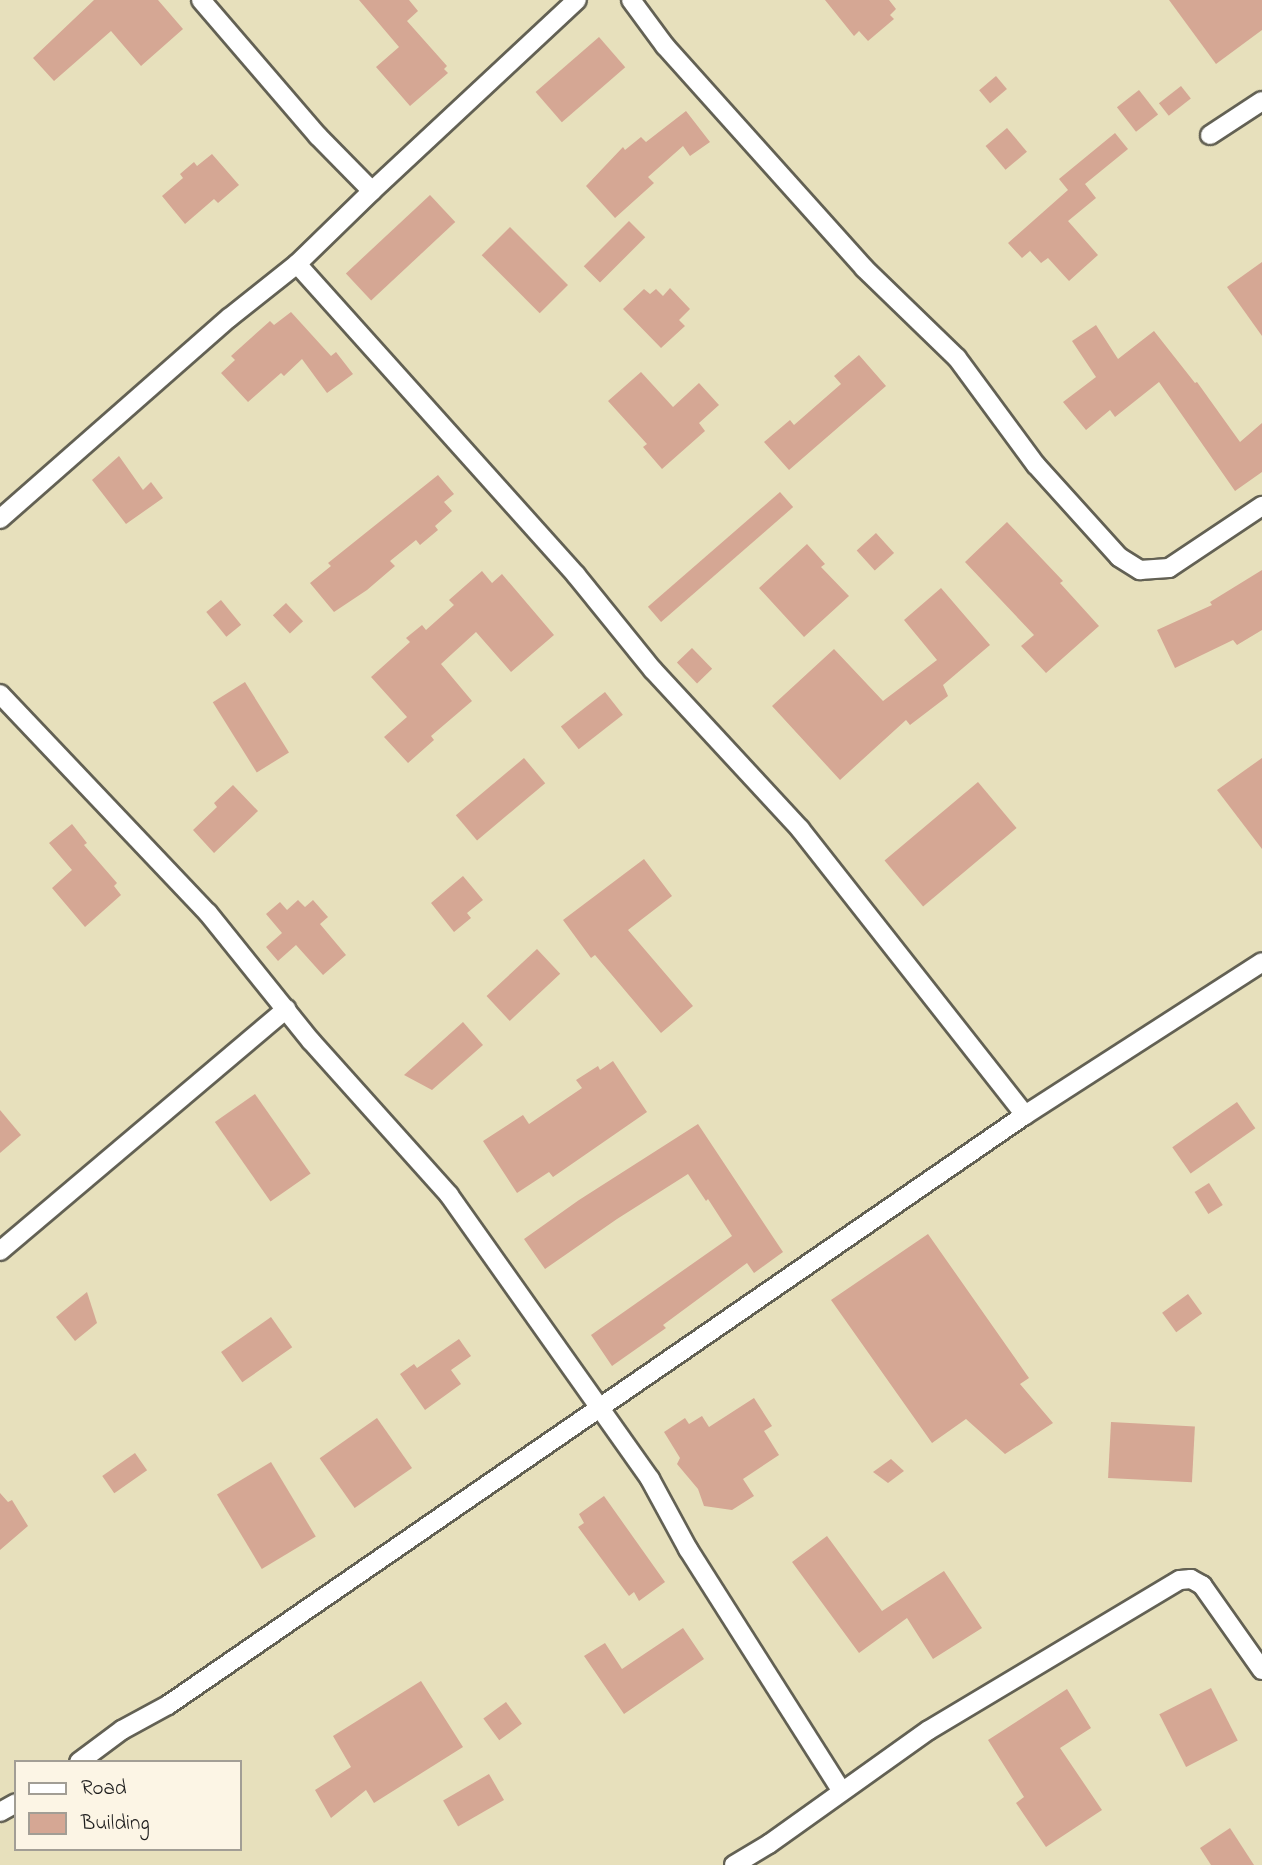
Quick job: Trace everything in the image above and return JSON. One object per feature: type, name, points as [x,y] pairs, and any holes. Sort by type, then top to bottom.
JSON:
[{"type":"street","points":[[201,0],[318,136],[372,191]]},
{"type":"street","points":[[0,519],[229,318],[297,264],[577,0]]},
{"type":"street","points":[[631,0],[665,46],[864,268],[957,358],[1036,465],[1119,557],[1140,570],[1168,568],[1262,506]]},
{"type":"street","points":[[1210,135],[1262,101]]},
{"type":"street","points":[[297,264],[576,575],[653,670],[800,829],[1025,1115]]},
{"type":"street","points":[[0,694],[208,913],[286,1009],[449,1195],[602,1407],[650,1479],[688,1549],[841,1790]]},
{"type":"street","points":[[82,1760],[122,1730],[168,1706],[1025,1115],[1262,962]]},
{"type":"street","points":[[0,1251],[286,1009]]},
{"type":"street","points":[[734,1865],[769,1844],[841,1790],[929,1730],[1180,1580],[1191,1578],[1202,1585],[1262,1670]]},
{"type":"building","points":[[94,0],[158,0],[183,29],[141,66],[111,31],[54,81],[33,58]]},
{"type":"building","points":[[359,0],[409,0],[418,11],[407,21],[447,66],[444,69],[448,73],[410,106],[376,67],[399,47]]},
{"type":"building","points":[[825,0],[889,0],[896,9],[890,15],[894,19],[868,41],[859,31],[854,36]]},
{"type":"building","points":[[1169,0],[1262,0],[1262,30],[1216,64]]},
{"type":"building","points":[[599,37],[625,67],[562,122],[536,92]]},
{"type":"building","points":[[996,76],[1007,89],[990,103],[979,90]]},
{"type":"building","points":[[1181,86],[1191,99],[1169,116],[1159,103]]},
{"type":"building","points":[[1139,90],[1158,114],[1136,132],[1117,107]]},
{"type":"building","points":[[686,111],[710,142],[690,156],[683,146],[648,177],[654,183],[615,218],[586,186],[623,147],[625,150],[641,137],[646,142]]},
{"type":"building","points":[[1007,128],[1027,152],[1005,170],[986,146]]},
{"type":"building","points":[[1115,133],[1128,149],[1085,184],[1096,198],[1068,221],[1098,255],[1069,281],[1048,258],[1041,263],[1030,251],[1022,258],[1008,243],[1068,190],[1059,179]]},
{"type":"building","points":[[212,154],[239,185],[218,203],[214,199],[185,224],[162,196],[183,178],[180,174],[194,162],[197,166]]},
{"type":"building","points":[[430,195],[455,222],[371,300],[346,273]]},
{"type":"building","points":[[629,221],[645,237],[600,283],[584,266]]},
{"type":"building","points":[[510,227],[568,285],[540,313],[482,255]]},
{"type":"building","points":[[1262,262],[1262,336],[1227,287]]},
{"type":"building","points":[[670,288],[690,309],[679,320],[685,326],[661,348],[623,309],[644,289],[650,294],[656,289],[663,296]]},
{"type":"building","points":[[291,312],[331,356],[336,352],[353,374],[327,393],[302,359],[284,376],[281,373],[248,402],[221,373],[235,360],[231,356],[270,321],[274,325]]},
{"type":"building","points":[[1096,325],[1118,359],[1154,331],[1195,383],[1197,382],[1240,442],[1262,423],[1262,472],[1235,491],[1159,382],[1115,417],[1110,410],[1086,430],[1063,402],[1096,377],[1072,341]]},
{"type":"building","points":[[859,355],[886,386],[789,470],[764,442],[790,420],[794,425],[841,384],[834,376]]},
{"type":"building","points":[[641,372],[673,407],[699,383],[719,405],[699,423],[705,431],[662,469],[643,447],[647,444],[608,401]]},
{"type":"building","points":[[119,456],[143,490],[151,482],[163,498],[126,524],[92,480]]},
{"type":"building","points":[[438,475],[454,494],[444,502],[452,511],[435,526],[438,530],[420,545],[416,540],[390,561],[395,566],[367,590],[334,612],[310,583],[331,566],[328,563]]},
{"type":"building","points":[[780,492],[793,507],[661,622],[648,607]]},
{"type":"building","points":[[1007,522],[1063,581],[1060,583],[1099,626],[1046,673],[1021,646],[1034,635],[965,562]]},
{"type":"building","points":[[876,533],[894,553],[875,570],[857,550]]},
{"type":"building","points":[[807,544],[825,564],[821,567],[849,596],[804,637],[759,588]]},
{"type":"building","points":[[1262,570],[1262,630],[1237,645],[1233,640],[1175,668],[1157,630],[1212,605],[1210,602]]},
{"type":"building","points":[[482,571],[492,583],[502,574],[554,635],[511,672],[476,632],[441,664],[472,701],[431,736],[434,740],[408,763],[384,737],[407,717],[371,677],[410,642],[406,638],[422,625],[426,630],[454,605],[449,600]]},
{"type":"building","points":[[941,588],[990,645],[943,685],[948,696],[910,725],[906,720],[840,780],[772,706],[834,649],[883,701],[937,660],[904,620]]},
{"type":"building","points":[[221,600],[241,625],[226,637],[206,612]]},
{"type":"building","points":[[286,603],[303,621],[290,634],[273,615]]},
{"type":"building","points":[[692,648],[712,669],[697,683],[677,663]]},
{"type":"building","points":[[245,682],[289,752],[257,773],[213,702]]},
{"type":"building","points":[[605,692],[623,715],[579,749],[561,726]]},
{"type":"building","points":[[524,758],[545,783],[477,840],[456,815]]},
{"type":"building","points":[[1262,758],[1262,849],[1217,790]]},
{"type":"building","points":[[978,782],[1017,828],[923,906],[885,860]]},
{"type":"building","points":[[233,785],[258,811],[214,853],[193,830],[217,807],[214,803]]},
{"type":"building","points":[[72,824],[87,843],[84,845],[117,883],[114,886],[121,895],[85,927],[52,888],[72,870],[49,843]]},
{"type":"building","points":[[644,859],[672,896],[628,930],[693,1006],[661,1033],[595,955],[591,958],[563,920]]},
{"type":"building","points":[[463,876],[483,900],[467,913],[471,918],[454,932],[431,903]]},
{"type":"building","points":[[298,900],[305,907],[313,900],[328,917],[320,924],[346,955],[323,975],[296,945],[278,961],[266,947],[282,933],[266,914],[280,902],[287,910]]},
{"type":"building","points":[[537,949],[560,974],[510,1021],[487,996]]},
{"type":"building","points":[[463,1022],[483,1045],[432,1090],[404,1075]]},
{"type":"building","points":[[613,1061],[647,1112],[553,1177],[549,1172],[517,1193],[483,1141],[523,1115],[529,1124],[582,1088],[576,1080],[598,1066],[600,1070]]},
{"type":"building","points":[[255,1094],[311,1173],[270,1202],[215,1122]]},
{"type":"building","points":[[1237,1102],[1255,1128],[1191,1174],[1172,1147]]},
{"type":"building","points":[[0,1110],[21,1135],[0,1153]]},
{"type":"building","points":[[698,1124],[783,1252],[754,1273],[747,1263],[663,1325],[666,1328],[612,1366],[591,1335],[732,1236],[708,1199],[706,1201],[688,1174],[545,1269],[524,1239],[579,1200]]},
{"type":"building","points":[[1209,1183],[1223,1205],[1208,1214],[1195,1192]]},
{"type":"building","points":[[928,1234],[1029,1378],[1020,1384],[1053,1423],[1005,1454],[966,1419],[932,1443],[831,1300]]},
{"type":"building","points":[[87,1292],[97,1323],[75,1341],[56,1317]]},
{"type":"building","points":[[1188,1294],[1202,1313],[1176,1332],[1162,1313]]},
{"type":"building","points":[[271,1317],[292,1347],[242,1382],[221,1352]]},
{"type":"building","points":[[459,1339],[471,1356],[451,1370],[461,1384],[425,1410],[400,1374],[414,1364],[417,1368]]},
{"type":"building","points":[[754,1398],[772,1426],[764,1431],[779,1455],[743,1479],[754,1496],[732,1510],[704,1506],[698,1489],[677,1464],[680,1458],[664,1432],[685,1418],[689,1424],[702,1416],[709,1427]]},
{"type":"building","points":[[377,1418],[412,1468],[355,1508],[320,1458]]},
{"type":"building","points":[[1111,1422],[1195,1426],[1192,1482],[1108,1478]]},
{"type":"building","points":[[135,1453],[147,1470],[114,1493],[102,1476]]},
{"type":"building","points":[[891,1459],[904,1471],[888,1483],[873,1472]]},
{"type":"building","points":[[271,1462],[316,1537],[262,1569],[217,1494]]},
{"type":"building","points":[[0,1493],[8,1502],[12,1500],[28,1526],[0,1550]]},
{"type":"building","points":[[604,1496],[665,1582],[639,1601],[634,1592],[629,1596],[578,1527],[584,1523],[579,1514]]},
{"type":"building","points":[[827,1536],[882,1611],[944,1571],[982,1628],[933,1659],[907,1618],[859,1653],[792,1562]]},
{"type":"building","points":[[683,1628],[704,1659],[624,1714],[584,1656],[605,1643],[622,1669]]},
{"type":"building","points":[[421,1681],[463,1747],[374,1803],[366,1790],[331,1818],[315,1790],[351,1767],[333,1736]]},
{"type":"building","points":[[1211,1688],[1238,1741],[1186,1767],[1159,1714]]},
{"type":"building","points":[[1067,1689],[1091,1728],[1060,1748],[1102,1810],[1046,1847],[1016,1803],[1024,1797],[988,1740]]},
{"type":"building","points":[[506,1702],[522,1724],[499,1740],[483,1718]]},
{"type":"building","points":[[489,1774],[504,1800],[458,1826],[443,1800]]},
{"type":"building","points":[[1230,1828],[1254,1865],[1211,1865],[1200,1848]]}]
